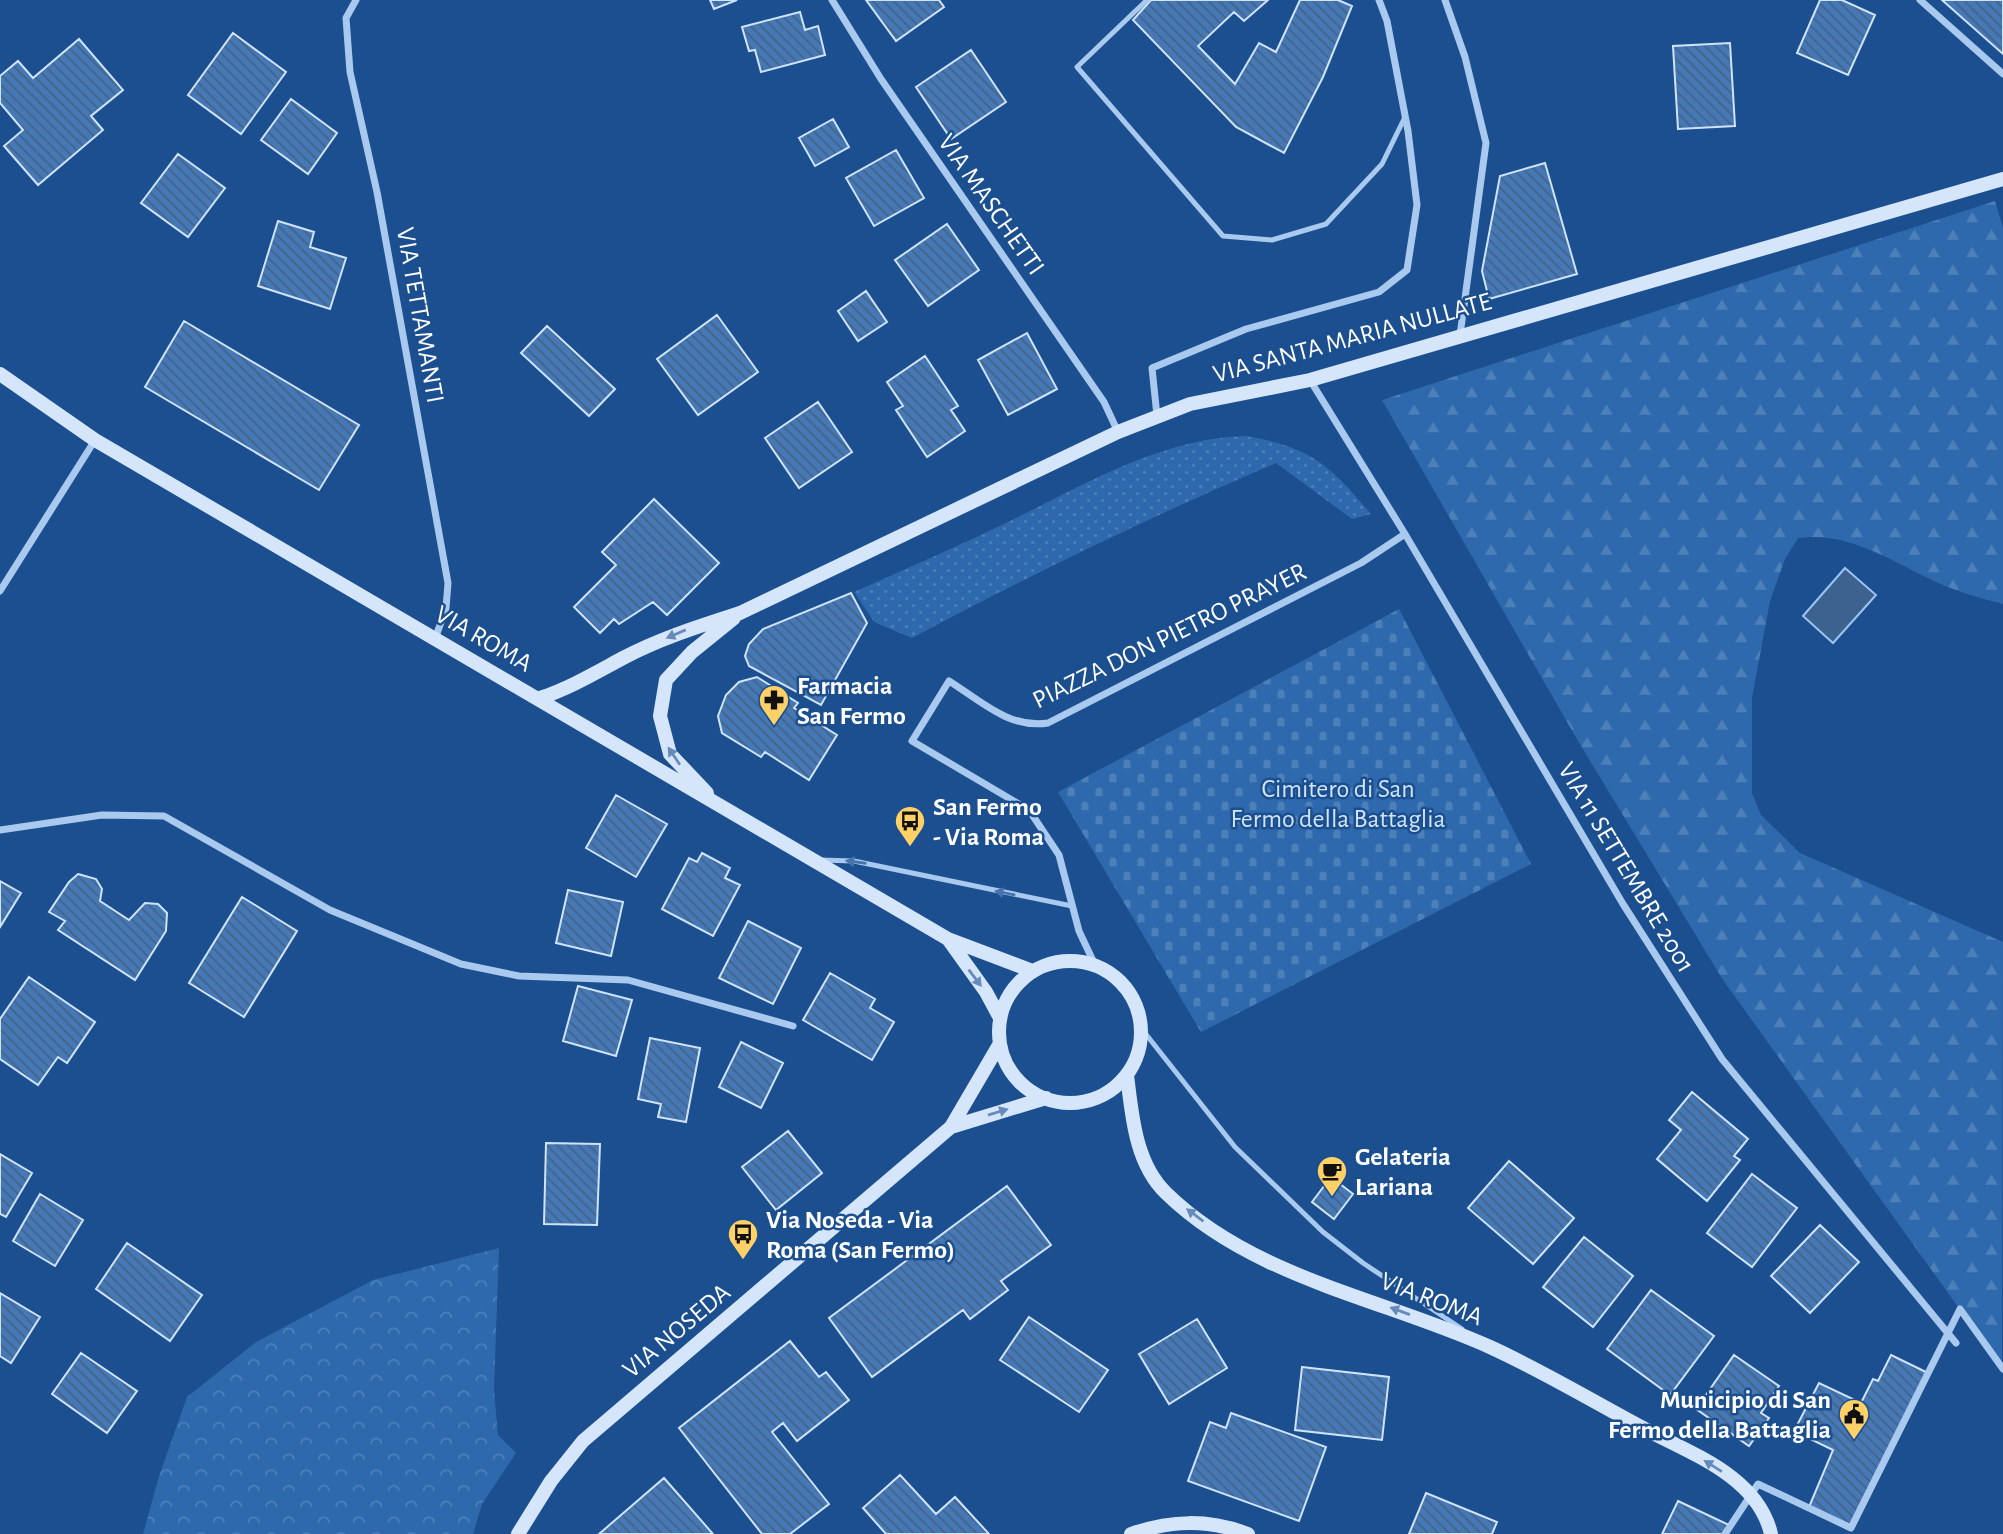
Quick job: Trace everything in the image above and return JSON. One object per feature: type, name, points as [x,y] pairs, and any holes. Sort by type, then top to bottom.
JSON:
[{"type":"main road","name":"VIA SANTA MARIA NULLATE","points":[[540,698],[574,686],[624,657],[680,632],[740,613],[1118,432],[1190,404],[1310,380],[2003,179]]},
{"type":"main road","name":"VIA ROMA","points":[[0,374],[95,440],[948,939],[1030,971]]},
{"type":"main road","name":"VIA SANTA MARIA NULLATE","points":[[720,806],[670,754],[660,716],[666,680],[692,652],[740,613]]},
{"type":"main road","name":"VIA ROMA","points":[[948,939],[986,992],[1000,1018]]},
{"type":"main road","points":[[1073,960],[1095,965],[1117,978],[1132,998],[1141,1028],[1138,1055],[1127,1075],[1112,1090],[1089,1100],[1058,1102],[1033,1093],[1018,1081],[999,1045],[1000,1018],[1004,1002],[1030,971],[1073,960]]},
{"type":"main road","name":"VIA NOSEDA","points":[[518,1534],[551,1480],[583,1441],[951,1128],[999,1045]]},
{"type":"main road","name":"VIA ROMA","points":[[1127,1075],[1132,1115],[1144,1162],[1165,1192],[1200,1220],[1244,1248],[1303,1276],[1492,1348],[1712,1464],[1752,1493],[1771,1534]]},
{"type":"main road","name":"VIA NOSEDA","points":[[951,1128],[1046,1098]]},
{"type":"main road","points":[[1131,1534],[1155,1526],[1197,1521],[1248,1534]]},
{"type":"street","name":"VIA TETTAMANTI","points":[[356,0],[346,19],[350,72],[377,192],[448,583],[446,608],[435,639]]},
{"type":"street","name":"VIA MASCHETTI","points":[[832,0],[881,79],[1104,402],[1118,432]]},
{"type":"street","points":[[1157,417],[1152,368],[1246,330],[1380,292],[1407,270],[1417,205],[1405,117],[1387,22],[1379,0]]},
{"type":"street","points":[[1445,0],[1465,57],[1486,143],[1460,336]]},
{"type":"street","points":[[1920,0],[2003,74]]},
{"type":"street","name":"VIA 11 SETTEMBRE 2001","points":[[1310,380],[1405,534],[1623,904],[1722,1059],[1956,1343]]},
{"type":"street","points":[[0,591],[95,440]]},
{"type":"street","name":"PIAZZA DON PIETRO PRAYER","points":[[1095,965],[1072,906],[1059,855],[1029,810],[912,741],[949,681],[1014,723],[1031,726],[1048,723],[1361,563],[1405,534]]},
{"type":"street","points":[[0,830],[102,815],[164,816],[330,910],[461,964],[519,976],[628,980],[793,1026]]},
{"type":"street","points":[[1725,1534],[1758,1484],[1851,1528],[1960,1309],[2003,1369]]},
{"type":"lane","points":[[1147,0],[1077,67],[1223,236],[1272,240],[1326,224],[1382,164],[1405,117]]},
{"type":"lane","points":[[810,859],[854,861],[1072,906]]},
{"type":"lane","points":[[1141,1028],[1235,1147],[1323,1232],[1363,1264],[1492,1348]]},
{"type":"green space","points":[[1995,201],[2003,228],[2003,604],[1944,586],[1887,557],[1853,544],[1817,537],[1798,538],[1785,559],[1770,601],[1752,698],[1752,793],[1761,815],[1800,853],[2003,942],[2002,1368],[1723,980],[1578,741],[1382,400]]},
{"type":"green space","points":[[1246,436],[1287,446],[1318,461],[1343,483],[1371,514],[1352,519],[1276,463],[1092,547],[912,638],[874,622],[854,592],[987,532],[1122,466],[1183,445]]},
{"type":"green space","name":"Cimitero di San Fermo della Battaglia","points":[[1399,609],[1531,864],[1201,1032],[1058,792]]},
{"type":"green space","points":[[499,1248],[494,1390],[498,1435],[516,1453],[482,1504],[473,1534],[143,1534],[159,1476],[187,1397],[256,1342],[373,1280]]},
{"type":"shaded area","points":[[1845,568],[1876,595],[1833,643],[1803,616]]},
{"type":"building","points":[[710,0],[737,0],[714,9]]},
{"type":"building","points":[[866,0],[939,0],[944,7],[896,41]]},
{"type":"building","points":[[1151,0],[1268,0],[1244,21],[1234,12],[1198,46],[1235,84],[1259,43],[1276,52],[1300,0],[1338,0],[1352,6],[1323,77],[1284,153],[1236,127],[1133,20]]},
{"type":"building","points":[[1820,0],[1842,0],[1875,15],[1848,75],[1797,53]]},
{"type":"building","points":[[1942,0],[2003,0],[2003,54]]},
{"type":"building","points":[[800,12],[805,30],[818,26],[825,55],[761,72],[755,50],[749,51],[742,27]]},
{"type":"building","points":[[233,33],[286,72],[241,134],[188,95]]},
{"type":"building","points":[[79,39],[123,90],[91,116],[103,130],[38,185],[4,146],[23,130],[0,103],[0,76],[18,61],[33,78]]},
{"type":"building","points":[[1730,43],[1735,126],[1678,129],[1673,46]]},
{"type":"building","points":[[971,50],[1006,102],[951,139],[916,87]]},
{"type":"building","points":[[291,99],[337,133],[308,174],[261,140]]},
{"type":"building","points":[[833,119],[849,147],[815,166],[799,138]]},
{"type":"building","points":[[896,150],[924,198],[874,226],[846,178]]},
{"type":"building","points":[[178,154],[225,188],[188,237],[141,203]]},
{"type":"building","points":[[1545,163],[1577,274],[1489,299],[1482,271],[1500,176]]},
{"type":"building","points":[[278,221],[314,232],[310,247],[346,258],[330,309],[258,286]]},
{"type":"building","points":[[947,224],[979,270],[928,306],[895,260]]},
{"type":"building","points":[[866,291],[887,322],[858,341],[838,311]]},
{"type":"building","points":[[717,315],[758,372],[698,415],[657,359]]},
{"type":"building","points":[[184,321],[359,425],[319,490],[145,387]]},
{"type":"building","points":[[547,326],[615,389],[589,416],[521,353]]},
{"type":"building","points":[[1027,333],[1057,389],[1008,415],[978,360]]},
{"type":"building","points":[[925,356],[958,406],[951,410],[965,431],[927,457],[896,410],[903,406],[887,382]]},
{"type":"building","points":[[818,402],[852,452],[799,488],[765,438]]},
{"type":"building","points":[[654,499],[719,563],[667,615],[653,602],[619,624],[614,619],[600,633],[574,607],[616,565],[602,552]]},
{"type":"building","points":[[851,593],[867,623],[821,705],[749,666],[745,656],[749,644],[763,629]]},
{"type":"building","points":[[757,677],[798,703],[794,708],[837,735],[809,780],[765,752],[761,757],[722,733],[718,716],[726,695],[739,682]]},
{"type":"building","points":[[616,795],[667,824],[636,877],[586,848]]},
{"type":"building","points":[[702,853],[730,868],[725,878],[740,885],[713,936],[662,909],[689,858],[697,862]]},
{"type":"building","points":[[78,874],[96,879],[102,889],[100,901],[129,920],[145,903],[158,904],[167,913],[166,931],[135,980],[58,930],[65,921],[49,912],[69,882]]},
{"type":"building","points":[[0,881],[21,893],[0,927]]},
{"type":"building","points":[[568,890],[623,902],[611,956],[556,943]]},
{"type":"building","points":[[242,897],[297,931],[244,1017],[189,983]]},
{"type":"building","points":[[748,921],[801,948],[773,1004],[719,978]]},
{"type":"building","points":[[830,973],[875,999],[870,1008],[894,1022],[872,1060],[803,1020]]},
{"type":"building","points":[[29,977],[95,1022],[67,1063],[58,1057],[38,1085],[0,1059],[0,1019]]},
{"type":"building","points":[[578,986],[632,1000],[616,1056],[563,1041]]},
{"type":"building","points":[[650,1038],[700,1048],[686,1122],[658,1117],[661,1104],[638,1099]]},
{"type":"building","points":[[741,1042],[783,1063],[761,1108],[719,1087]]},
{"type":"building","points":[[1692,1092],[1748,1139],[1734,1156],[1740,1160],[1707,1201],[1657,1159],[1681,1130],[1669,1120]]},
{"type":"building","points":[[788,1131],[822,1173],[776,1210],[742,1167]]},
{"type":"building","points":[[546,1143],[600,1144],[597,1225],[544,1224]]},
{"type":"building","points":[[0,1154],[32,1173],[6,1217],[0,1214]]},
{"type":"building","points":[[1509,1161],[1574,1218],[1533,1264],[1468,1208]]},
{"type":"building","points":[[1752,1174],[1797,1208],[1752,1267],[1707,1233]]},
{"type":"building","name":"Gelateria Lariana","points":[[1331,1177],[1353,1194],[1334,1219],[1312,1202]]},
{"type":"building","points":[[1007,1186],[1051,1245],[1001,1281],[1008,1290],[970,1319],[963,1310],[872,1377],[829,1318]]},
{"type":"building","points":[[40,1194],[83,1220],[55,1266],[13,1241]]},
{"type":"building","points":[[1820,1225],[1859,1262],[1810,1313],[1771,1276]]},
{"type":"building","points":[[1584,1237],[1633,1276],[1593,1327],[1543,1287]]},
{"type":"building","points":[[127,1243],[202,1295],[170,1341],[96,1289]]},
{"type":"building","points":[[1651,1290],[1714,1336],[1670,1395],[1607,1349]]},
{"type":"building","points":[[0,1293],[40,1317],[11,1363],[0,1356]]},
{"type":"building","points":[[1029,1317],[1108,1370],[1079,1412],[1000,1360]]},
{"type":"building","points":[[1197,1319],[1227,1368],[1169,1404],[1139,1354]]},
{"type":"building","points":[[790,1341],[819,1377],[826,1372],[849,1400],[797,1441],[783,1423],[772,1432],[829,1504],[790,1534],[762,1534],[679,1428]]},
{"type":"building","points":[[81,1353],[137,1391],[107,1433],[52,1394]]},
{"type":"building","points":[[1734,1355],[1779,1386],[1761,1413],[1769,1418],[1749,1446],[1696,1409]]},
{"type":"building","name":"Municipio di San Fermo della Battaglia","points":[[1891,1355],[1928,1373],[1851,1528],[1809,1507],[1833,1450],[1794,1431],[1819,1383],[1861,1403],[1873,1379],[1878,1381]]},
{"type":"building","points":[[1302,1367],[1389,1377],[1382,1440],[1295,1430]]},
{"type":"building","points":[[1231,1413],[1326,1447],[1299,1521],[1188,1481],[1210,1422],[1226,1428]]},
{"type":"building","points":[[900,1475],[936,1514],[955,1497],[989,1534],[886,1534],[863,1508]]},
{"type":"building","points":[[664,1478],[713,1534],[599,1534]]},
{"type":"building","points":[[1426,1493],[1497,1522],[1492,1534],[1409,1534]]},
{"type":"building","points":[[1678,1501],[1729,1525],[1725,1534],[1662,1534]]},
{"type":"place","name":"Farmacia San Fermo","points":[[774,727]]},
{"type":"place","name":"San Fermo - Via Roma","points":[[910,848]]},
{"type":"place","name":"Gelateria Lariana","points":[[1332,1198]]},
{"type":"place","name":"Via Noseda - Via Roma (San Fermo)","points":[[743,1261]]},
{"type":"place","name":"Municipio di San Fermo della Battaglia","points":[[1854,1441]]}]
